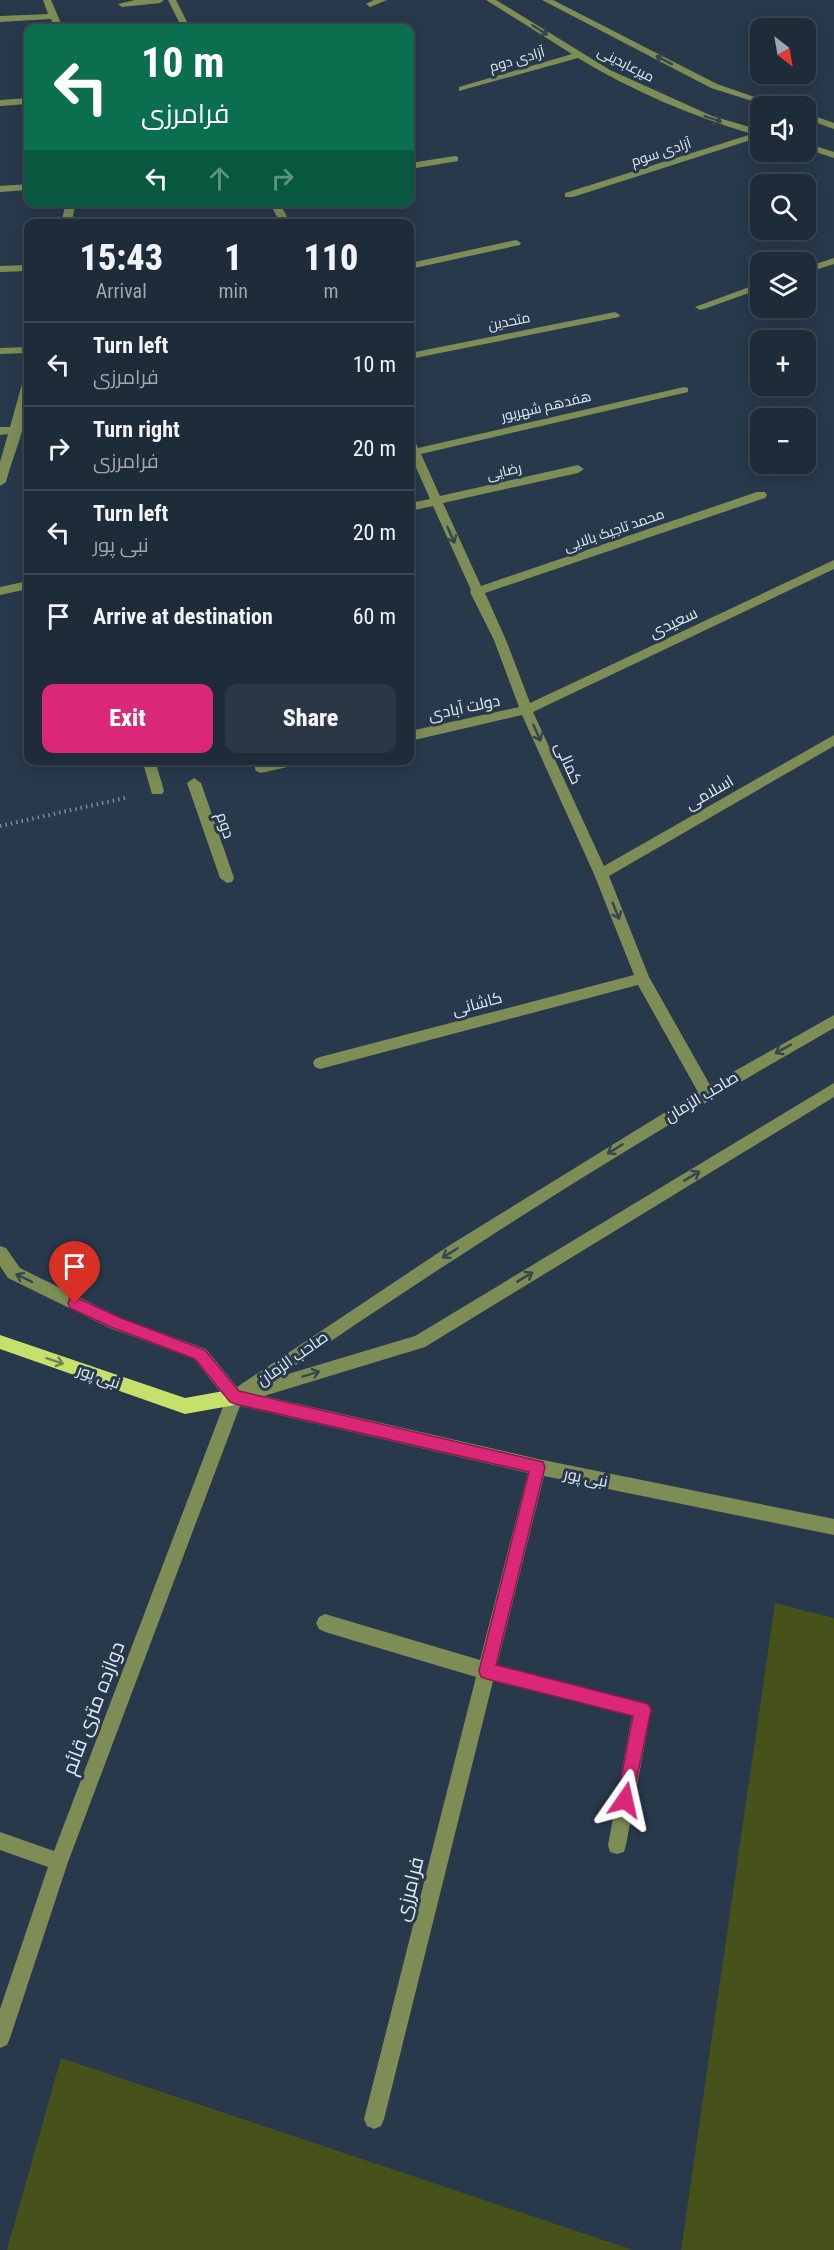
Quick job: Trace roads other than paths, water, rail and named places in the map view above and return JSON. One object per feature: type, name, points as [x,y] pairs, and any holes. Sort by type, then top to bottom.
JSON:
[{"type":"main road","name":"نبی پور","points":[[0,1342],[185,1406],[235,1397]]},
{"type":"street","points":[[47,0],[57,24]]},
{"type":"street","points":[[122,4],[160,0]]},
{"type":"street","points":[[172,0],[184,24]]},
{"type":"street","points":[[370,4],[383,0]]},
{"type":"street","name":"میرعابدینی","points":[[490,0],[607,72],[709,118],[750,131]]},
{"type":"street","name":"میرعابدینی","points":[[546,0],[714,86],[750,98]]},
{"type":"street","points":[[0,19],[54,16]]},
{"type":"street","name":"آزادی دوم","points":[[462,88],[580,55]]},
{"type":"street","points":[[0,103],[24,101]]},
{"type":"street","points":[[816,120],[834,126]]},
{"type":"street","name":"آزادی سوم","points":[[569,195],[750,137]]},
{"type":"street","points":[[816,149],[834,155]]},
{"type":"street","points":[[414,165],[455,159]]},
{"type":"street","points":[[0,189],[24,187]]},
{"type":"street","points":[[414,265],[516,243]]},
{"type":"street","points":[[816,267],[834,261]]},
{"type":"street","points":[[0,269],[24,268]]},
{"type":"street","points":[[700,307],[750,290]]},
{"type":"street","name":"متحدین","points":[[414,355],[615,315]]},
{"type":"street","points":[[0,351],[24,350]]},
{"type":"street","name":"هفدهم شهریور","points":[[414,448],[684,390]]},
{"type":"street","points":[[0,482],[24,399]]},
{"type":"street","points":[[0,431],[16,430]]},
{"type":"street","name":"کمالی","points":[[414,452],[476,592],[500,640],[526,710],[601,874],[642,978],[706,1092]]},
{"type":"street","name":"رضایی","points":[[414,506],[578,469]]},
{"type":"street","name":"محمد تاجیک بالایی","points":[[476,592],[761,495]]},
{"type":"street","name":"سعیدی","points":[[526,710],[834,564]]},
{"type":"street","points":[[0,591],[24,586]]},
{"type":"street","name":"دولت آبادی","points":[[414,734],[526,710]]},
{"type":"street","name":"اسلامی","points":[[601,874],[834,740]]},
{"type":"street","points":[[149,765],[157,791]]},
{"type":"street","name":"دوم","points":[[194,783],[226,878]]},
{"type":"street","name":"کاشانی","points":[[320,1063],[642,978]]},
{"type":"street","name":"صاحب الزمان","points":[[235,1397],[380,1297],[706,1092],[834,1021]]},
{"type":"street","name":"صاحب الزمان","points":[[235,1397],[418,1342],[834,1089]]},
{"type":"street","points":[[0,1253],[14,1273],[116,1323],[200,1354],[235,1397]]},
{"type":"street","name":"نبی پور","points":[[235,1397],[538,1467],[834,1527]]},
{"type":"street","name":"دوازده متری قائم","points":[[0,2038],[59,1862],[235,1397]]},
{"type":"street","name":"فرامرزی","points":[[374,2119],[538,1467]]},
{"type":"street","points":[[325,1623],[487,1671],[642,1710],[617,1845]]},
{"type":"street","points":[[0,1841],[59,1862]]}]
